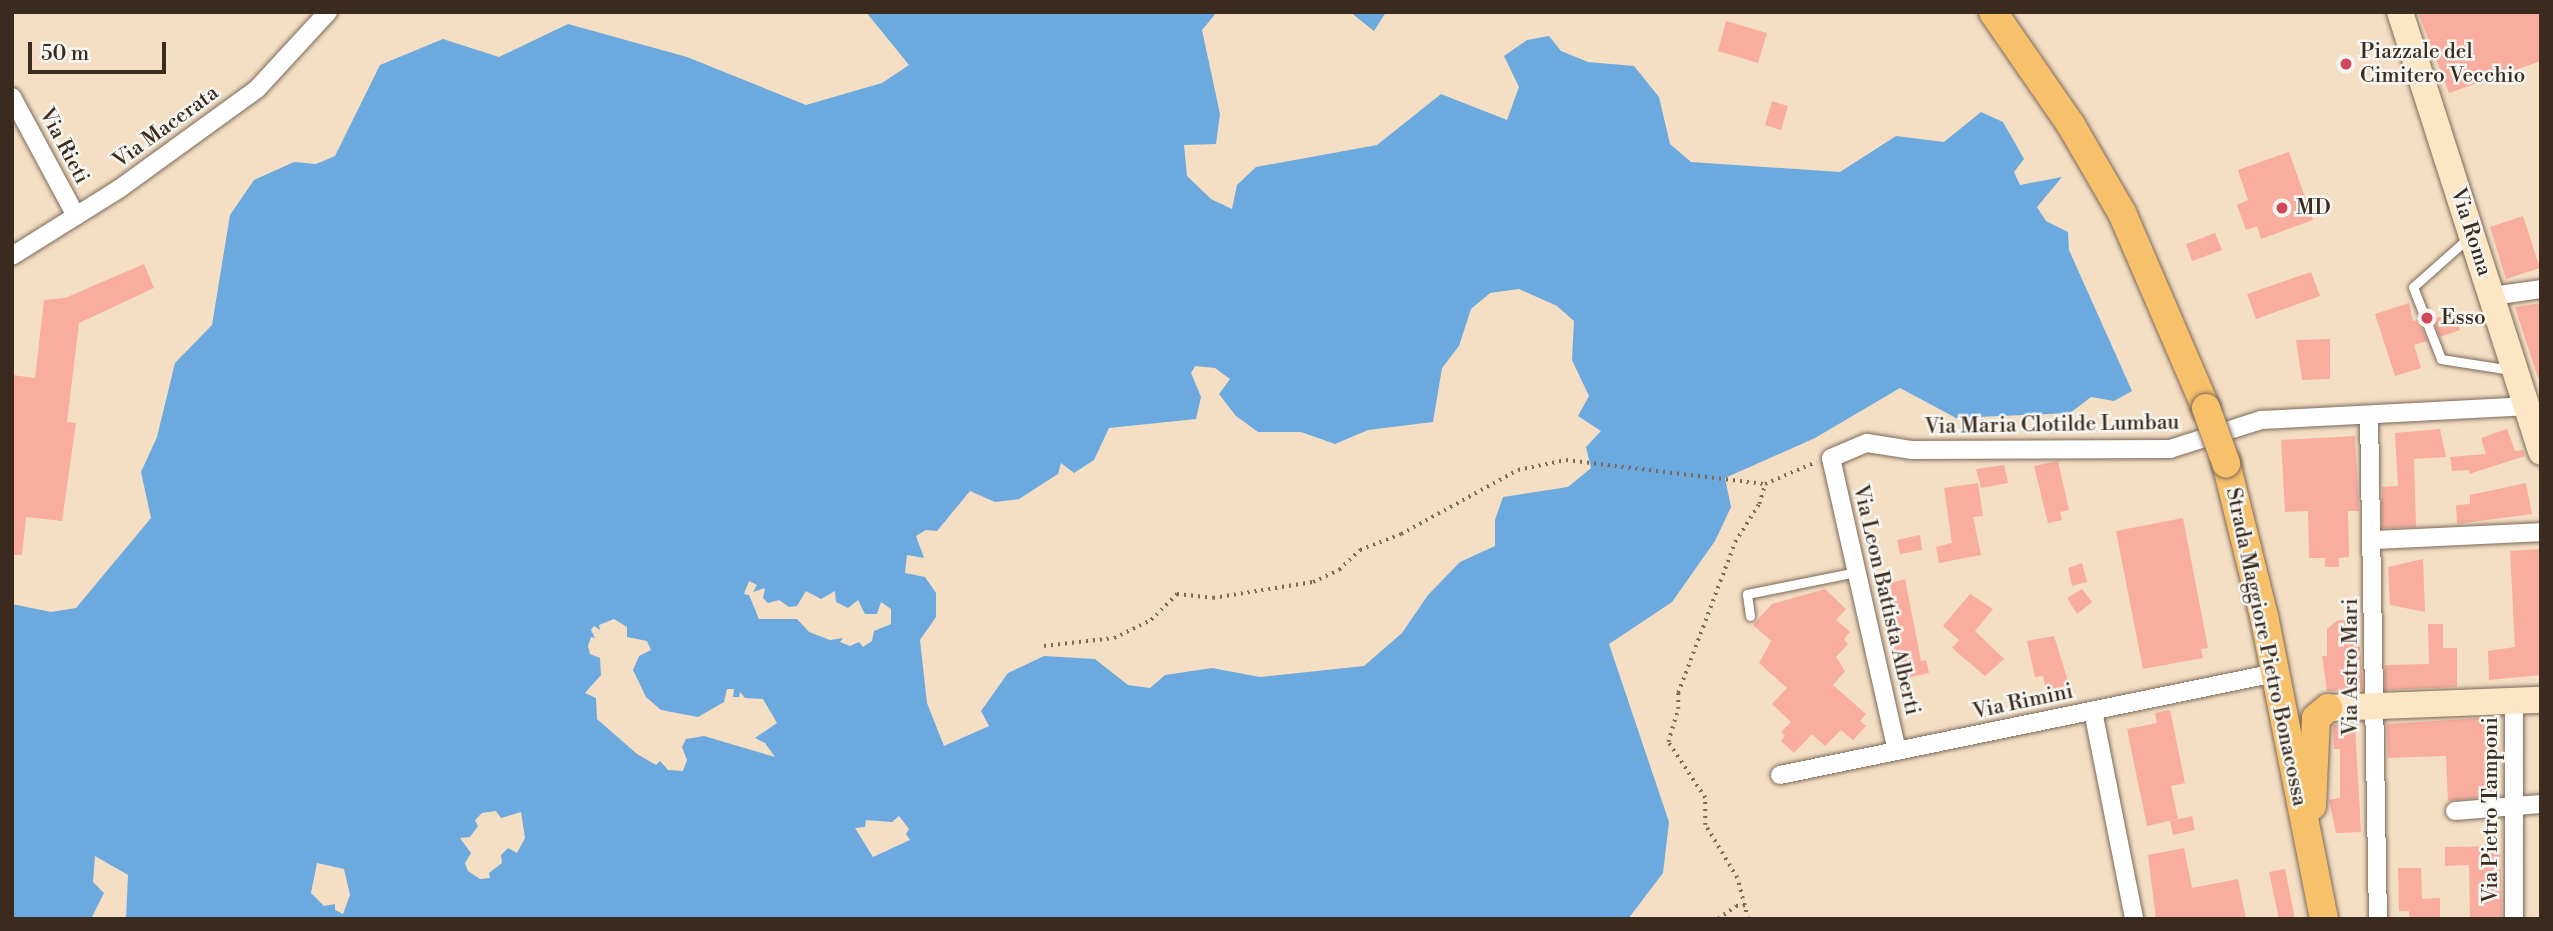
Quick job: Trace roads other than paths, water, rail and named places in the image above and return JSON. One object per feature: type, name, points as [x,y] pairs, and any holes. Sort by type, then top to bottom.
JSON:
[{"type":"main road","name":"Strada Maggiore Pietro Bonacossa","points":[[1993,12],[2071,125],[2122,213],[2206,408],[2226,463],[2275,673],[2324,919]]},
{"type":"main road","name":"Via Roma","points":[[2400,12],[2535,429]]},
{"type":"main road","points":[[2310,850],[2316,718],[2328,708],[2541,700]]},
{"type":"street","name":"Via Macerata","points":[[12,256],[76,216],[257,89],[328,12]]},
{"type":"street","name":"Via Rieti","points":[[12,97],[76,216]]},
{"type":"street","points":[[2492,296],[2541,289]]},
{"type":"street","name":"Via Maria Clotilde Lumbau","points":[[1831,458],[1867,443],[1912,450],[2170,449],[2261,420],[2369,415],[2535,429]]},
{"type":"street","name":"Via Astro Mari","points":[[2369,415],[2378,919]]},
{"type":"street","name":"Via Leon Battista Alberti","points":[[1831,458],[1896,751]]},
{"type":"street","points":[[2373,540],[2541,532]]},
{"type":"street","name":"Via Rimini","points":[[1780,775],[2275,673]]},
{"type":"street","name":"Via Pietro Tamponi","points":[[2514,701],[2514,919]]},
{"type":"street","points":[[2093,710],[2134,919]]},
{"type":"street","points":[[2455,811],[2541,804]]},
{"type":"lane","points":[[2471,235],[2413,287],[2441,359],[2515,370]]},
{"type":"lane","points":[[1750,616],[1747,594],[1856,572]]},
{"type":"water","points":[[866,12],[1217,12],[1202,30],[1220,114],[1216,144],[1184,145],[1187,176],[1211,199],[1232,209],[1237,185],[1256,167],[1377,145],[1441,94],[1507,120],[1519,87],[1504,56],[1527,40],[1549,36],[1561,51],[1588,62],[1634,66],[1659,97],[1670,144],[1691,162],[1840,172],[1896,136],[1944,142],[1981,112],[2003,122],[2024,159],[2014,172],[2020,185],[2062,177],[2037,207],[2046,221],[2068,232],[2069,250],[2132,391],[2114,401],[2091,397],[2070,413],[1956,418],[1900,388],[1815,438],[1725,478],[1731,507],[1715,541],[1672,602],[1609,644],[1669,822],[1663,873],[1628,919],[126,919],[128,875],[95,856],[93,882],[104,893],[91,919],[12,919],[12,604],[51,612],[76,608],[151,518],[141,472],[157,437],[175,363],[212,325],[230,215],[254,180],[294,162],[316,164],[335,156],[380,65],[443,39],[499,57],[568,24],[687,57],[806,105],[882,83],[909,65]],"holes":[[[1519,289],[1557,306],[1574,321],[1572,360],[1589,396],[1578,416],[1601,431],[1586,447],[1591,468],[1568,487],[1503,497],[1495,520],[1495,546],[1460,562],[1428,595],[1402,633],[1364,666],[1260,677],[1212,668],[1165,675],[1150,688],[1128,685],[1095,659],[1044,656],[1008,673],[981,711],[989,726],[944,746],[927,703],[920,640],[936,617],[936,593],[925,577],[905,573],[907,555],[924,558],[916,536],[926,530],[937,531],[970,491],[995,502],[1019,499],[1058,474],[1061,463],[1074,473],[1094,460],[1109,428],[1196,419],[1201,397],[1191,373],[1195,366],[1215,368],[1230,379],[1219,394],[1236,416],[1258,432],[1301,432],[1335,444],[1368,430],[1433,422],[1442,368],[1459,346],[1471,309],[1490,293]],[[749,581],[757,585],[753,592],[765,588],[763,598],[768,603],[779,600],[789,607],[797,606],[806,591],[821,599],[835,591],[836,602],[848,608],[858,600],[865,614],[877,614],[881,602],[891,609],[891,624],[874,631],[872,641],[863,647],[859,642],[850,646],[840,642],[843,638],[830,640],[809,632],[797,619],[759,619],[749,595],[744,594]],[[614,619],[627,627],[627,637],[647,641],[651,650],[639,656],[633,670],[646,697],[661,710],[698,717],[724,702],[727,689],[734,689],[733,697],[739,697],[740,692],[745,698],[763,699],[777,723],[755,738],[765,743],[775,757],[704,736],[686,739],[682,747],[687,760],[683,771],[668,770],[660,761],[656,765],[637,754],[597,719],[596,698],[585,693],[601,675],[600,658],[590,654],[588,646],[591,637],[595,638],[591,630],[594,626],[600,630],[599,625]],[[496,811],[501,818],[521,812],[525,838],[517,853],[508,848],[501,855],[502,863],[489,873],[490,878],[480,879],[468,871],[465,863],[471,853],[460,838],[470,837],[478,826],[475,820],[482,813]],[[899,816],[909,829],[906,834],[910,840],[873,857],[855,828],[865,827],[866,820],[892,822]],[[317,863],[344,869],[350,895],[343,914],[335,910],[335,904],[324,906],[311,893]]]},
{"type":"water","points":[[1350,12],[1386,12],[1374,31]]},
{"type":"place","name":"Piazzale del Cimitero Vecchio","points":[[2346,64]]},
{"type":"place","name":"MD","points":[[2282,208]]},
{"type":"place","name":"Esso","points":[[2427,318]]}]
